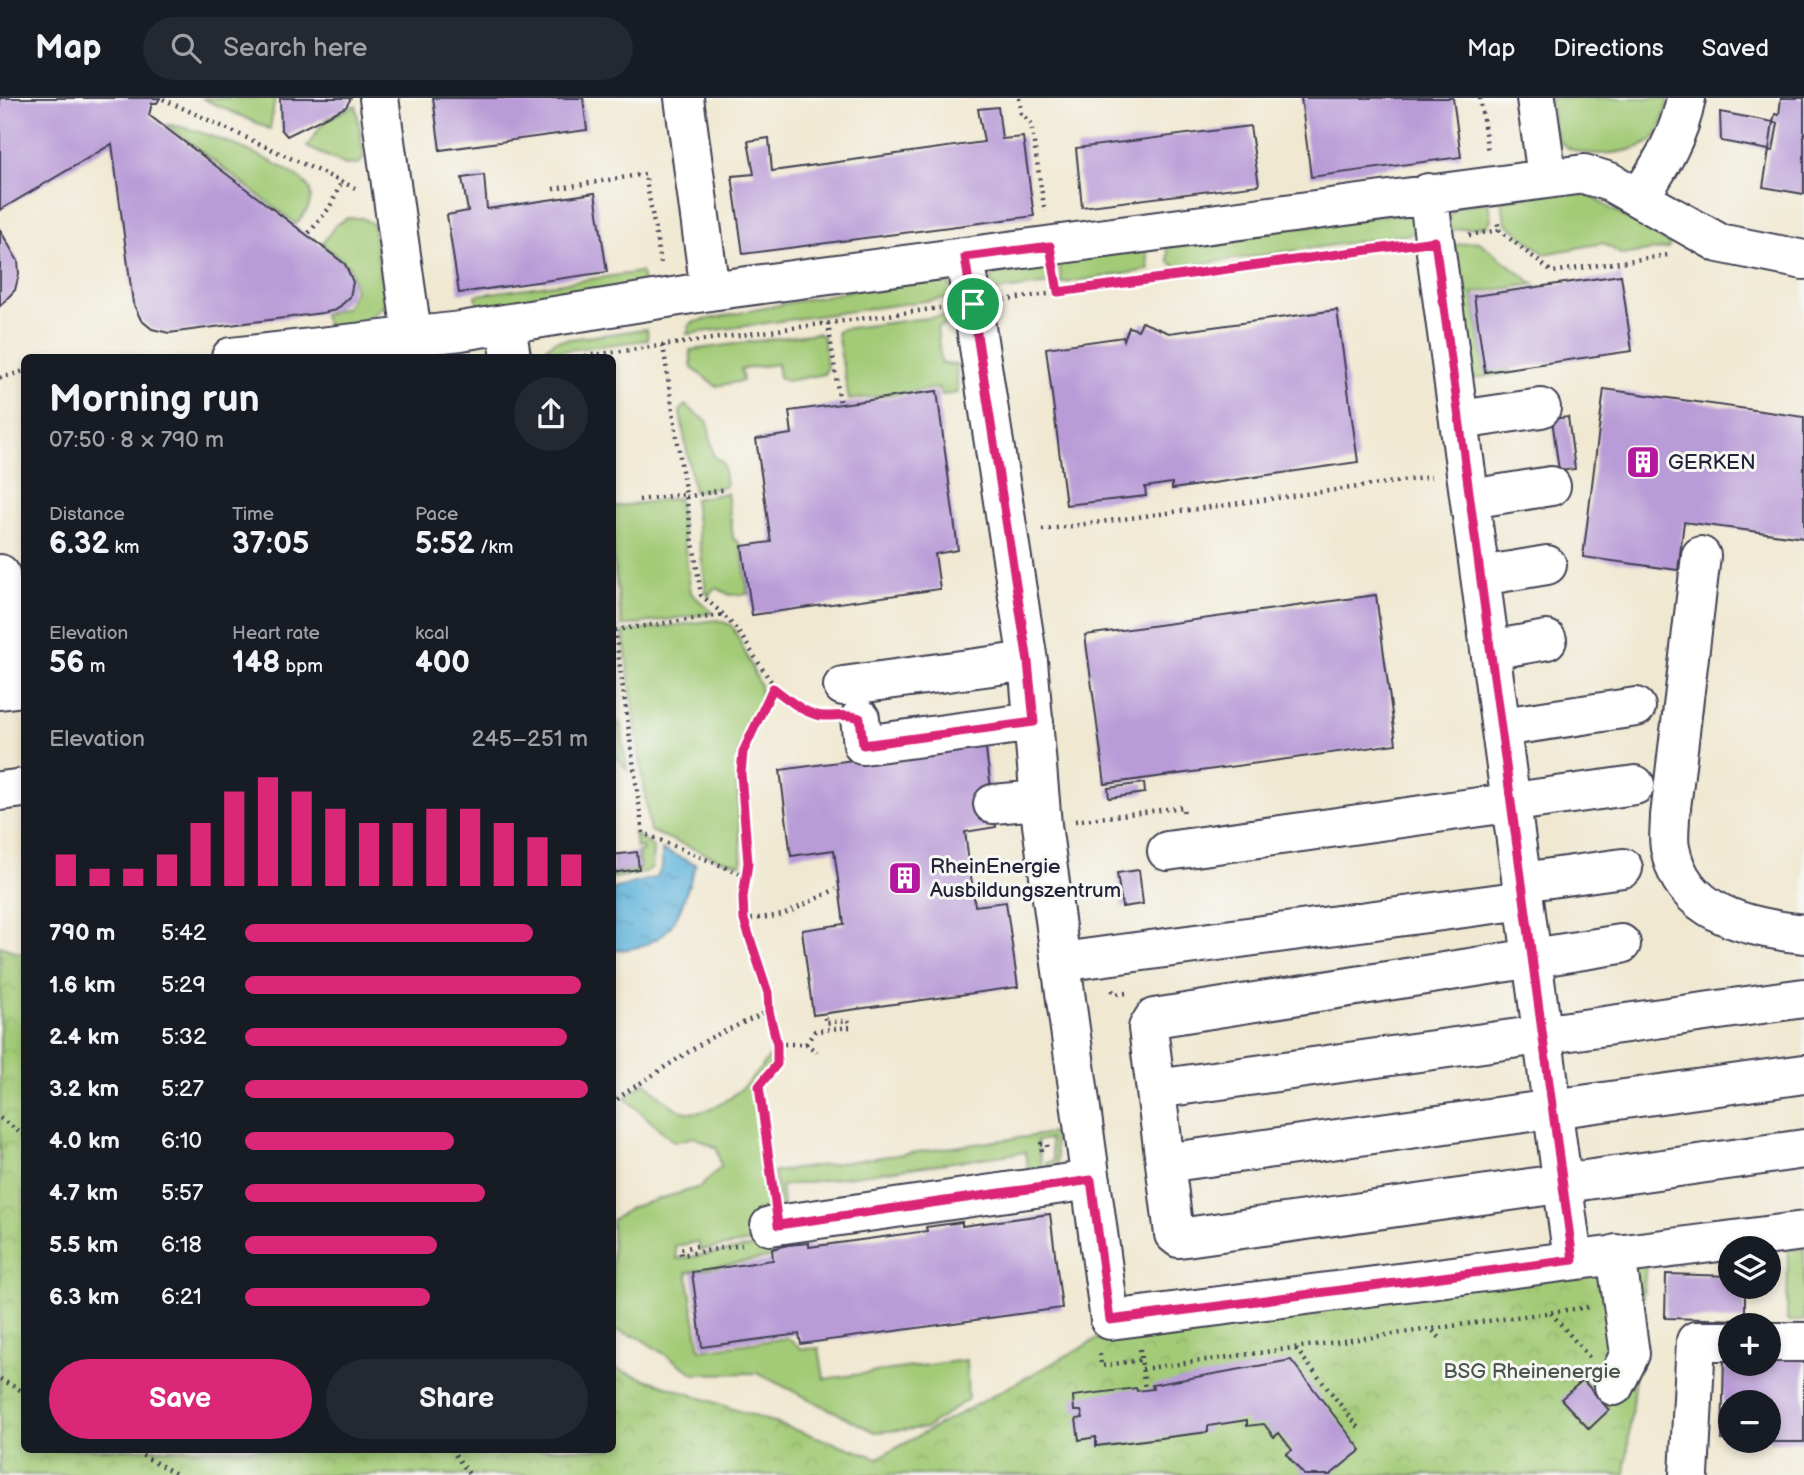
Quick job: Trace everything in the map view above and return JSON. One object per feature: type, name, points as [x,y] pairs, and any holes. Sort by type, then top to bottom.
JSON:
[{"type":"street","points":[[379,98],[412,334]]},
{"type":"street","points":[[684,98],[710,291]]},
{"type":"street","points":[[1536,98],[1548,177]]},
{"type":"street","points":[[1639,198],[1665,159],[1682,122],[1686,98]]},
{"type":"street","points":[[255,354],[412,334],[509,341],[667,298],[710,291],[1584,174],[1610,182],[1705,235],[1804,260]]},
{"type":"street","points":[[1428,194],[1573,1260]]},
{"type":"street","points":[[965,257],[1028,662],[1041,812],[1110,1320],[1804,1231]]},
{"type":"street","points":[[1460,420],[1541,408]]},
{"type":"street","points":[[1470,499],[1551,486]]},
{"type":"street","points":[[1702,556],[1670,816],[1670,848],[1681,879],[1699,901],[1729,920],[1756,928],[1804,934]]},
{"type":"street","points":[[1481,576],[1547,565]]},
{"type":"street","points":[[0,574],[3,613],[16,688],[0,690]]},
{"type":"street","points":[[1491,650],[1547,640]]},
{"type":"street","points":[[1028,662],[851,702],[863,745],[1034,722]]},
{"type":"street","points":[[1502,727],[1636,707]]},
{"type":"street","points":[[1178,850],[1635,785]]},
{"type":"street","points":[[0,791],[21,788]]},
{"type":"street","points":[[993,804],[1041,812]]},
{"type":"street","points":[[1061,962],[1523,891],[1623,868]]},
{"type":"street","points":[[1621,944],[1154,1018],[1148,1028],[1174,1234],[1180,1238],[1804,1149]]},
{"type":"street","points":[[1156,1089],[1804,998]]},
{"type":"street","points":[[1165,1163],[1804,1074]]},
{"type":"street","points":[[774,1226],[1091,1180]]},
{"type":"street","points":[[1614,1386],[1630,1354],[1616,1254]]},
{"type":"street","points":[[1689,1475],[1696,1340],[1718,1341]]},
{"type":"street","points":[[1781,1342],[1804,1342]]},
{"type":"path","points":[[1019,98],[1021,113],[1031,124],[1058,292]]},
{"type":"path","points":[[1480,98],[1499,230],[1552,272],[1674,254],[1705,235]]},
{"type":"path","points":[[163,99],[341,183],[354,188],[364,187]]},
{"type":"path","points":[[553,189],[645,174],[673,344]]},
{"type":"path","points":[[309,233],[330,207],[341,183]]},
{"type":"path","points":[[599,354],[1435,241],[1499,230]]},
{"type":"path","points":[[828,323],[840,404]]},
{"type":"path","points":[[663,345],[701,595],[745,640],[773,688],[810,713],[826,717],[844,713],[851,702]]},
{"type":"path","points":[[0,378],[21,373]]},
{"type":"path","points":[[1009,535],[1436,477]]},
{"type":"path","points":[[639,500],[727,489]]},
{"type":"path","points":[[616,630],[723,615]]},
{"type":"path","points":[[616,637],[643,833],[746,876]]},
{"type":"path","points":[[773,688],[743,752],[741,773],[748,863],[744,920],[768,993],[769,1011],[777,1044],[777,1064],[759,1086],[774,1226]]},
{"type":"path","points":[[1041,812],[1183,807],[1178,850]]},
{"type":"path","points":[[744,920],[783,915],[836,889]]},
{"type":"path","points":[[616,1100],[710,1038],[769,1011]]},
{"type":"path","points":[[806,1044],[815,1031],[850,1027],[848,1020],[826,1023],[824,1014]]},
{"type":"path","points":[[777,1044],[806,1044],[817,1052]]},
{"type":"path","points":[[0,1118],[21,1133]]},
{"type":"path","points":[[1142,1369],[1569,1310]]},
{"type":"path","points":[[1550,1313],[1614,1386]]},
{"type":"path","points":[[1433,1330],[1442,1340]]},
{"type":"path","points":[[1295,1348],[1360,1429]]},
{"type":"path","points":[[1141,1357],[1145,1390]]},
{"type":"path","points":[[0,1379],[21,1390]]},
{"type":"path","points":[[138,1453],[179,1475]]},
{"type":"path","points":[[454,1453],[470,1475]]},
{"type":"green space","points":[[203,98],[275,98],[270,129],[208,101]]},
{"type":"green space","points":[[1549,98],[1669,98],[1662,125],[1654,138],[1646,144],[1621,152],[1591,154],[1566,147],[1559,140]]},
{"type":"green space","points":[[356,105],[364,158],[359,164],[346,165],[307,147],[325,120]]},
{"type":"green space","points":[[167,125],[221,140],[288,171],[303,181],[310,190],[311,200],[307,208],[296,224]]},
{"type":"green space","points":[[1566,191],[1586,194],[1670,244],[1668,248],[1622,255],[1603,243],[1545,254],[1506,223],[1501,199]]},
{"type":"green space","points":[[1488,201],[1491,220],[1486,226],[1449,230],[1448,218],[1457,207]]},
{"type":"green space","points":[[1415,211],[1418,233],[1178,267],[1169,262],[1167,245]]},
{"type":"green space","points":[[347,218],[362,218],[373,224],[384,305],[366,321],[328,328],[323,315],[346,308],[355,290],[350,267],[322,244],[335,226]]},
{"type":"green space","points":[[1478,241],[1534,284],[1473,293],[1485,371],[1509,368],[1510,373],[1469,379],[1450,246]]},
{"type":"green space","points":[[1146,247],[1149,270],[1062,283],[1058,260]]},
{"type":"green space","points":[[1048,262],[1051,284],[988,292],[987,286],[996,272]]},
{"type":"green space","points":[[641,272],[643,285],[478,309],[476,295]]},
{"type":"green space","points":[[937,278],[950,285],[954,297],[687,334],[690,324],[694,322],[890,283]]},
{"type":"green space","points":[[949,315],[950,324],[937,327],[941,363],[956,365],[958,393],[941,395],[939,388],[849,400],[837,333],[842,329]]},
{"type":"green space","points":[[647,329],[648,340],[537,354],[555,341]]},
{"type":"green space","points":[[817,333],[823,336],[827,368],[824,374],[787,381],[779,377],[777,364],[741,369],[743,381],[716,386],[692,368],[690,350]]},
{"type":"green space","points":[[685,405],[708,422],[713,455],[723,463],[726,486],[694,492],[680,412]]},
{"type":"green space","points":[[727,493],[733,538],[741,545],[748,594],[730,595],[717,588],[712,590],[709,597],[694,499]]},
{"type":"green space","points":[[678,498],[691,593],[713,613],[622,626],[616,579],[616,507]]},
{"type":"green space","points":[[717,620],[731,625],[760,685],[762,705],[739,749],[736,773],[742,864],[722,860],[650,831],[623,632]]},
{"type":"green space","points":[[616,720],[621,726],[627,770],[616,757]]},
{"type":"green space","points":[[634,833],[653,847],[652,868],[643,873],[616,878],[616,873],[640,869],[638,852],[643,851],[642,847],[636,848]]},
{"type":"green space","name":"BSG Rheinenergie","points":[[0,946],[21,954],[21,1453],[616,1453],[616,1369],[878,1458],[1112,1331],[1648,1245],[1625,1475],[0,1475]]},
{"type":"green space","points":[[773,1052],[771,1065],[753,1084],[771,1212],[770,1239],[700,1250],[698,1242],[675,1246],[677,1259],[771,1244],[772,1257],[687,1272],[700,1350],[788,1338],[802,1349],[819,1348],[824,1379],[966,1360],[968,1399],[926,1428],[875,1432],[757,1373],[695,1374],[638,1337],[616,1331],[616,1217],[632,1207],[700,1187],[721,1167],[717,1148],[694,1137],[674,1142],[625,1098],[645,1082],[674,1107],[688,1112],[703,1111],[731,1098],[755,1075]]},
{"type":"green space","points":[[1054,1133],[1058,1171],[1047,1173],[1046,1163],[1053,1161],[1050,1139],[1037,1141],[1043,1174],[1029,1176],[1025,1152],[781,1186],[784,1211],[780,1212],[774,1172]]},
{"type":"green space","points":[[1788,1249],[1804,1249],[1804,1321],[1787,1321]]},
{"type":"water","points":[[662,850],[696,864],[678,914],[671,926],[650,943],[616,951],[616,888],[657,877],[662,867]]},
{"type":"building","points":[[0,98],[160,98],[157,103],[152,103],[149,115],[345,264],[353,282],[350,297],[336,310],[322,313],[169,333],[152,329],[141,320],[133,303],[112,144],[0,210]]},
{"type":"building","points":[[280,98],[351,98],[346,107],[287,136],[281,129]]},
{"type":"building","points":[[433,98],[583,98],[587,130],[440,150]]},
{"type":"building","points":[[1301,98],[1453,98],[1461,157],[1311,177]]},
{"type":"building","points":[[1781,98],[1804,98],[1804,194],[1763,187],[1769,150],[1773,151],[1778,123],[1773,122],[1775,114],[1779,115]]},
{"type":"building","points":[[998,107],[1002,139],[1023,137],[1034,216],[743,254],[732,176],[754,174],[748,141],[769,138],[772,171],[984,142],[978,109]]},
{"type":"building","points":[[1720,112],[1773,122],[1769,150],[1721,141]]},
{"type":"building","points":[[1250,126],[1259,185],[1082,207],[1076,148]]},
{"type":"building","points":[[484,175],[487,209],[595,193],[607,272],[459,293],[447,215],[468,211],[462,178]]},
{"type":"building","points":[[0,230],[18,261],[19,274],[15,290],[0,306]]},
{"type":"building","points":[[1621,275],[1632,351],[1485,372],[1474,296]]},
{"type":"building","points":[[1337,310],[1358,462],[1172,489],[1172,483],[1145,487],[1146,496],[1066,505],[1046,348],[1123,337],[1124,340],[1129,327],[1138,330],[1142,322],[1169,333]]},
{"type":"building","points":[[1604,389],[1804,417],[1804,538],[1684,522],[1678,570],[1583,557]]},
{"type":"building","points":[[937,391],[958,550],[935,554],[940,589],[752,615],[742,546],[771,542],[756,439],[792,434],[789,411]]},
{"type":"building","points":[[1568,417],[1575,469],[1559,471],[1552,419]]},
{"type":"building","points":[[1376,595],[1396,744],[1105,784],[1085,635]]},
{"type":"building","points":[[985,742],[996,827],[965,832],[975,906],[1006,902],[1018,987],[813,1015],[802,930],[844,924],[834,850],[791,856],[780,770]]},
{"type":"building","points":[[1144,783],[1145,793],[1109,798],[1108,788]]},
{"type":"building","points":[[637,852],[639,869],[616,872],[616,855]]},
{"type":"building","points":[[1139,870],[1143,904],[1122,907],[1117,873]]},
{"type":"building","points":[[1050,1214],[1062,1308],[801,1344],[799,1334],[702,1347],[692,1272],[773,1260],[772,1249],[788,1245],[809,1243],[809,1247],[927,1231],[926,1227],[962,1222],[962,1226]]},
{"type":"building","points":[[1666,1274],[1718,1276],[1718,1299],[1745,1299],[1745,1313],[1718,1313],[1718,1319],[1665,1318]]},
{"type":"building","points":[[1781,1357],[1804,1358],[1804,1442],[1781,1442],[1781,1390],[1723,1390],[1724,1376],[1781,1376]]},
{"type":"building","points":[[1291,1360],[1361,1450],[1330,1475],[1304,1475],[1286,1454],[1292,1450],[1279,1433],[1274,1437],[1264,1424],[1247,1426],[1247,1420],[1208,1426],[1208,1432],[1096,1446],[1096,1437],[1079,1440],[1076,1419],[1083,1418],[1081,1411],[1074,1411],[1073,1396],[1136,1388],[1137,1391],[1153,1389],[1152,1385]]},
{"type":"building","points":[[1583,1380],[1609,1410],[1589,1429],[1561,1399]]},
{"type":"place","name":"GERKEN","points":[[1643,462]]},
{"type":"place","name":"RheinEnergie Ausbildungszentrum","points":[[905,878]]},
{"type":"route","points":[[1435,241],[1573,1260],[1110,1320],[1091,1180],[778,1225],[759,1086],[777,1064],[777,1044],[769,1011],[768,993],[744,920],[743,897],[748,863],[741,773],[743,752],[773,688],[810,713],[826,717],[844,713],[860,718],[863,745],[1034,722],[1028,662],[973,304],[965,257],[1050,246],[1058,292],[1435,241]]}]
